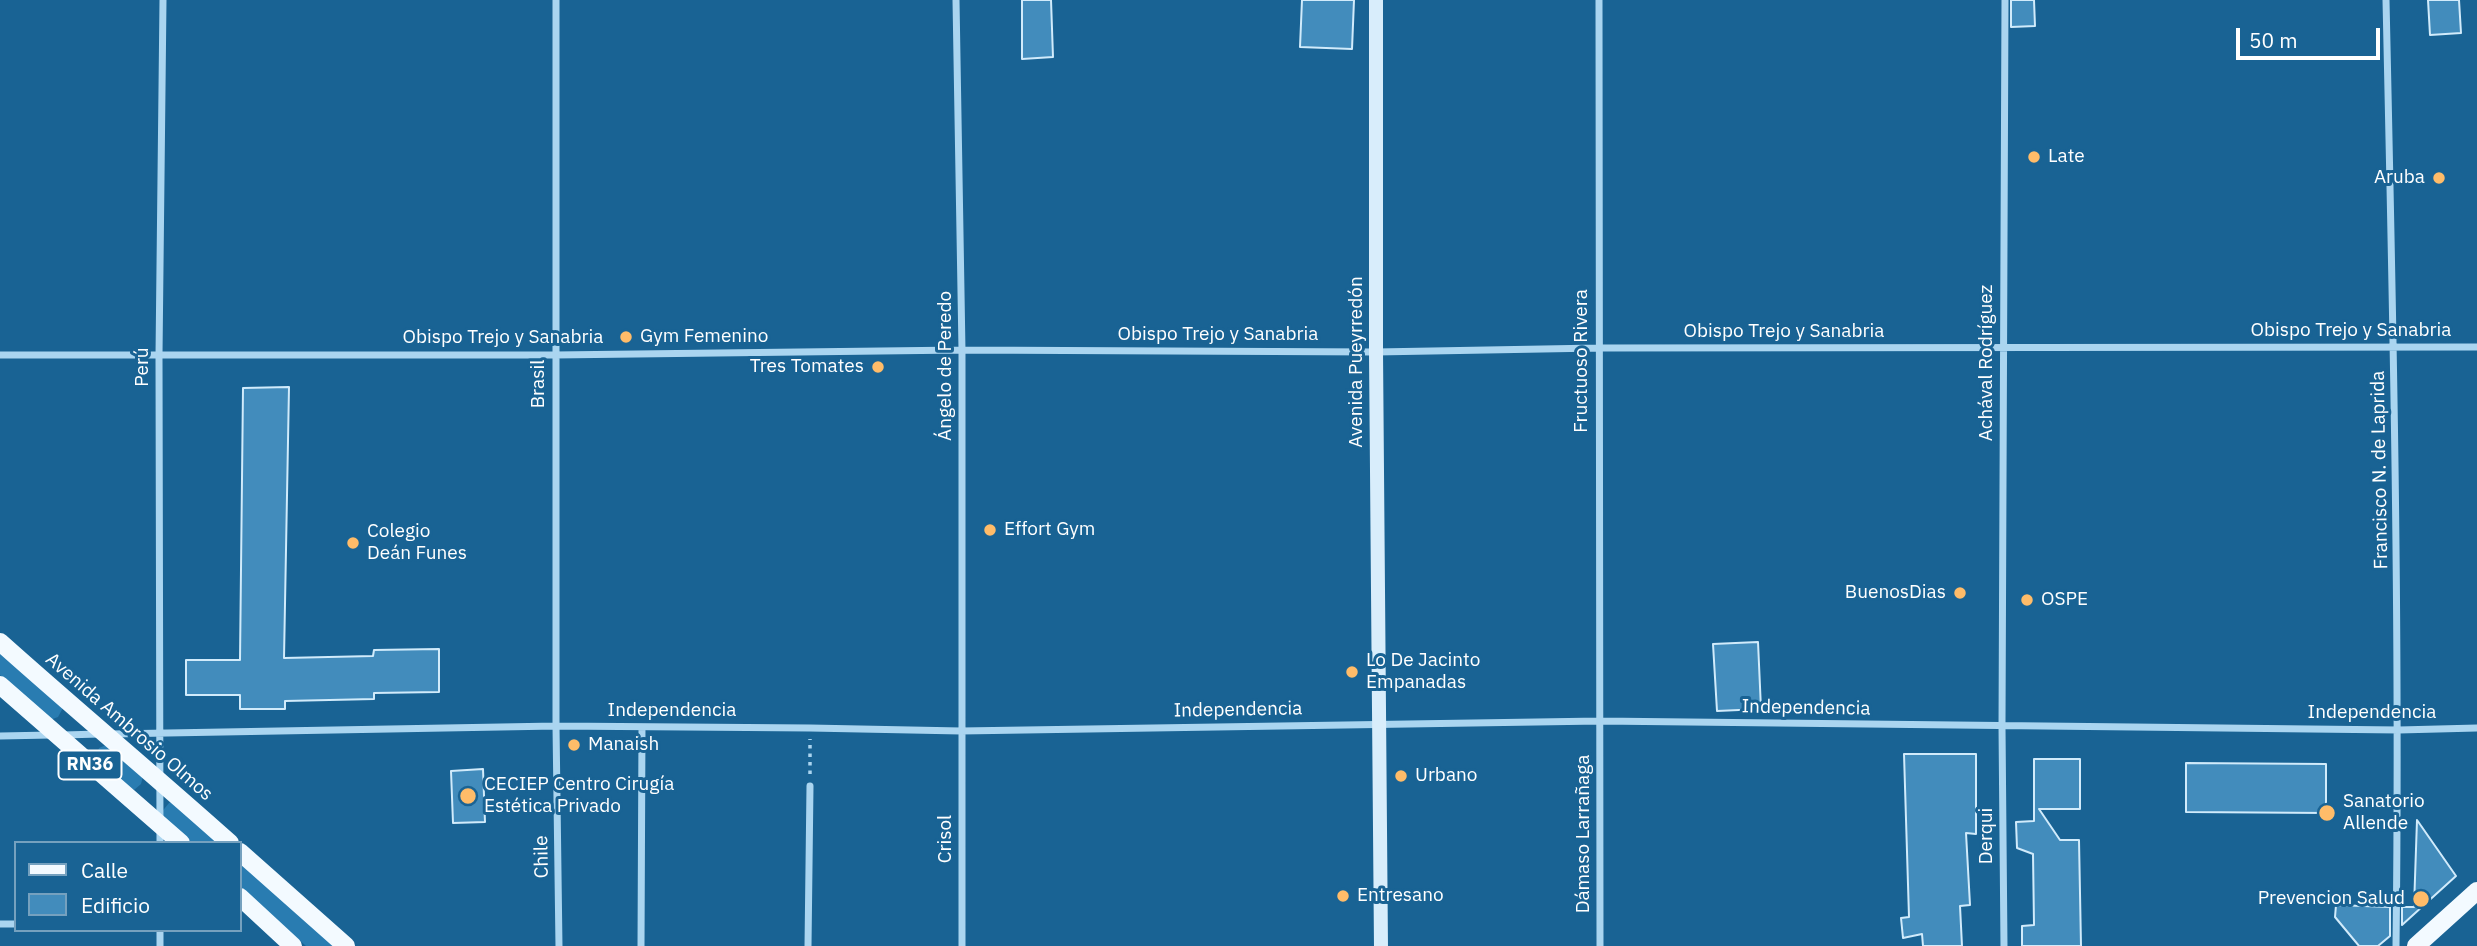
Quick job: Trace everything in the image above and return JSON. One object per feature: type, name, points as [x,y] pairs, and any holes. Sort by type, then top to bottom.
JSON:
[{"type":"main road","name":"Avenida Pueyrredón","points":[[1376,0],[1381,946]]},
{"type":"main road","name":"Avenida Ambrosio Olmos","points":[[0,642],[228,841]]},
{"type":"main road","name":"RN36","points":[[0,685],[179,841]]},
{"type":"main road","points":[[242,854],[346,946]]},
{"type":"main road","points":[[2416,946],[2477,891]]},
{"type":"main road","points":[[242,899],[293,946]]},
{"type":"street","name":"Perú","points":[[160,841],[159,355],[163,0]]},
{"type":"street","name":"Brasil","points":[[556,0],[556,726]]},
{"type":"street","name":"Ángelo de Peredo","points":[[956,0],[962,350],[961,731]]},
{"type":"street","name":"Fructuoso Rivera","points":[[1599,0],[1600,721]]},
{"type":"street","name":"Achával Rodríguez","points":[[2002,726],[2005,0]]},
{"type":"street","name":"Francisco N. de Laprida","points":[[2386,0],[2399,730],[2396,946]]},
{"type":"street","name":"Obispo Trejo y Sanabria","points":[[0,355],[2477,347]]},
{"type":"street","name":"Independencia","points":[[0,736],[556,726],[810,727],[961,731],[1600,721],[2399,730],[2477,728]]},
{"type":"street","name":"Dámaso Larrañaga","points":[[1600,721],[1600,946]]},
{"type":"street","name":"Chile","points":[[556,726],[559,946]]},
{"type":"street","name":"Derqui","points":[[2002,726],[2004,946]]},
{"type":"street","points":[[641,946],[642,727]]},
{"type":"street","name":"Crisol","points":[[961,731],[962,946]]},
{"type":"street","points":[[808,946],[810,786]]},
{"type":"path","points":[[810,727],[810,786]]},
{"type":"shaded area","points":[[0,645],[64,706],[58,717],[50,720],[0,675]]},
{"type":"shaded area","points":[[106,745],[143,776],[141,784],[134,790],[95,760],[99,748]]},
{"type":"shaded area","points":[[175,800],[220,841],[190,841],[160,814]]},
{"type":"shaded area","points":[[242,861],[338,946],[306,946],[242,888]]},
{"type":"building","points":[[1022,0],[1051,0],[1053,57],[1022,59]]},
{"type":"building","points":[[1302,0],[1354,0],[1352,49],[1300,47]]},
{"type":"building","points":[[2011,0],[2034,0],[2035,26],[2011,27]]},
{"type":"building","points":[[2428,0],[2459,0],[2461,33],[2430,35]]},
{"type":"building","points":[[289,387],[284,658],[373,656],[374,650],[439,649],[439,692],[374,693],[374,699],[285,701],[285,709],[240,709],[240,695],[186,695],[186,660],[240,660],[243,388]]},
{"type":"building","points":[[1758,642],[1761,709],[1717,711],[1713,644]]},
{"type":"building","points":[[1904,754],[1976,754],[1976,834],[1966,833],[1970,905],[1960,906],[1962,946],[1923,946],[1922,934],[1903,938],[1901,918],[1909,917]]},
{"type":"building","points":[[2034,759],[2080,759],[2080,809],[2039,809],[2060,840],[2079,840],[2081,946],[2022,946],[2022,926],[2034,925],[2033,854],[2017,848],[2016,822],[2034,821]]},
{"type":"building","points":[[2186,763],[2326,764],[2326,813],[2186,812]]},
{"type":"building","name":"CECIEP Centro Cirugía Estética Privado","points":[[483,769],[485,822],[453,823],[451,771]]},
{"type":"building","points":[[2417,820],[2456,876],[2402,925],[2402,907],[2414,907]]},
{"type":"building","points":[[2336,905],[2390,907],[2390,936],[2378,946],[2359,946],[2335,917]]},
{"type":"place","name":"Late","points":[[2034,157]]},
{"type":"place","name":"Aruba","points":[[2439,178]]},
{"type":"place","name":"Gym Femenino","points":[[626,337]]},
{"type":"place","name":"Tres Tomates","points":[[878,367]]},
{"type":"place","name":"Effort Gym","points":[[990,530]]},
{"type":"place","name":"Colegio Deán Funes","points":[[353,543]]},
{"type":"place","name":"BuenosDias","points":[[1960,593]]},
{"type":"place","name":"OSPE","points":[[2027,600]]},
{"type":"place","name":"Lo De Jacinto Empanadas","points":[[1352,672]]},
{"type":"place","name":"Manaish","points":[[574,745]]},
{"type":"place","name":"Urbano","points":[[1401,776]]},
{"type":"place","name":"CECIEP Centro Cirugía Estética Privado","points":[[468,796]]},
{"type":"place","name":"Sanatorio Allende","points":[[2327,813]]},
{"type":"place","name":"Entresano","points":[[1343,896]]},
{"type":"place","name":"Prevencion Salud","points":[[2421,899]]}]
